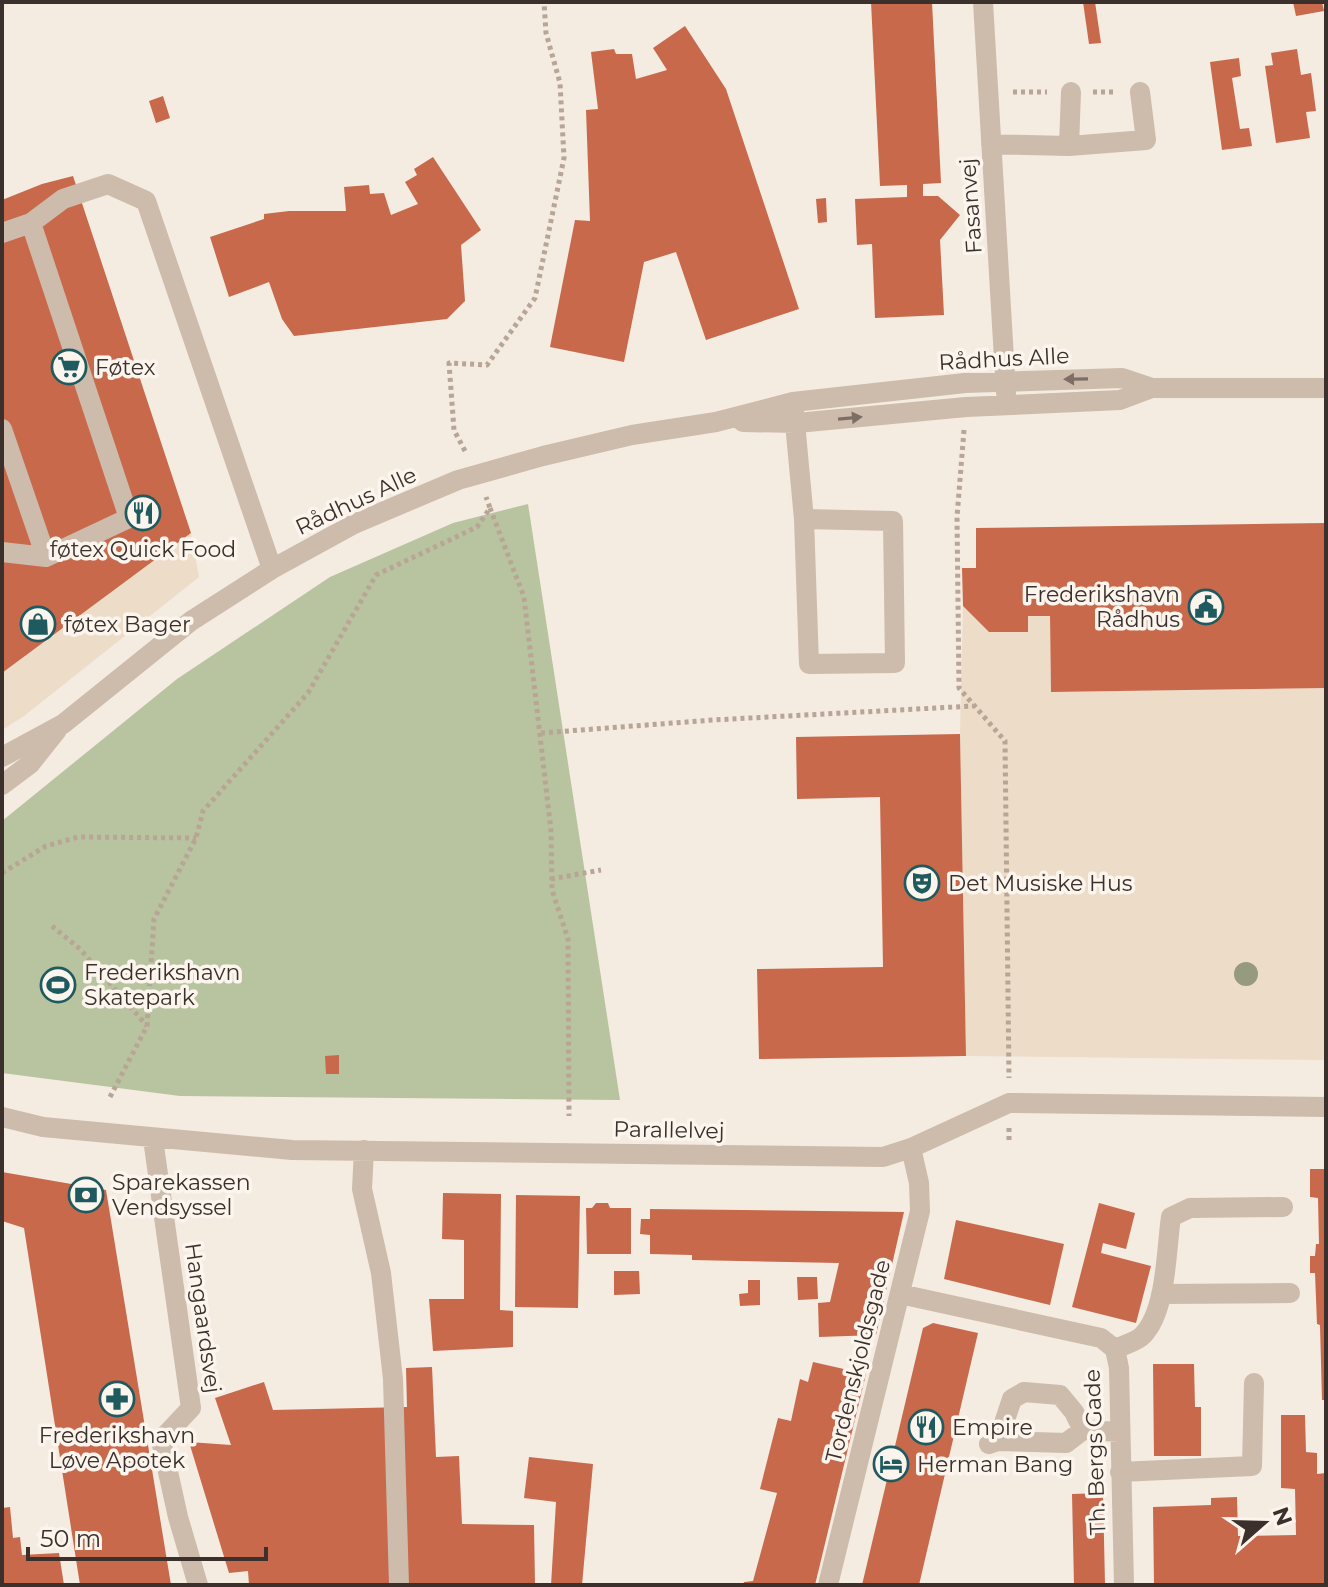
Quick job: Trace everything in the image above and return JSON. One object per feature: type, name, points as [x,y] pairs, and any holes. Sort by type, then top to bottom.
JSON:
[{"type":"street","name":"Fasanvej","points":[[983,2],[1007,406]]},
{"type":"street","points":[[1069,146],[1071,92]]},
{"type":"street","points":[[991,144],[1069,146],[1146,140],[1140,92]]},
{"type":"street","points":[[2,233],[31,223],[63,199],[108,184],[146,201],[272,569]]},
{"type":"street","points":[[2,552],[46,557],[129,518],[31,223]]},
{"type":"street","name":"Rådhus Alle","points":[[2,757],[63,724],[191,621],[272,569],[354,524],[477,475],[543,456],[632,435],[716,422],[793,402],[1005,380],[1122,378],[1152,388],[1326,388]]},
{"type":"street","name":"Rådhus Alle","points":[[716,422],[797,423],[966,407],[1120,400],[1152,388]]},
{"type":"street","points":[[793,402],[804,519],[809,664],[895,663],[893,521],[804,519]]},
{"type":"street","points":[[2,429],[46,557]]},
{"type":"street","name":"Rådhus Alle","points":[[2,785],[30,764],[63,724]]},
{"type":"street","name":"Parallelvej","points":[[2,1117],[43,1127],[292,1150],[883,1157],[911,1148],[1009,1103],[1326,1107]]},
{"type":"street","name":"Hangaardsvej","points":[[153,1139],[191,1408],[161,1440],[178,1517],[198,1585]]},
{"type":"street","name":"Tordenskjoldsgade","points":[[828,1585],[920,1211],[919,1183],[911,1148]]},
{"type":"street","points":[[364,1150],[362,1189],[381,1273],[393,1379],[399,1585]]},
{"type":"street","points":[[1115,1349],[1142,1336],[1154,1316],[1161,1294],[1171,1217],[1190,1208],[1283,1207]]},
{"type":"street","points":[[1161,1294],[1290,1293]]},
{"type":"street","name":"Th. Bergs Gade","points":[[900,1294],[1101,1338],[1115,1349],[1119,1368],[1124,1585]]},
{"type":"street","points":[[1120,1472],[1252,1466],[1254,1383]]},
{"type":"street","points":[[1083,1430],[1060,1395],[1024,1392],[1012,1399],[994,1442],[1066,1443],[1083,1430],[1120,1432]]},
{"type":"path","points":[[544,2],[546,33],[560,83],[564,158],[535,298],[487,365],[449,363],[454,430],[477,475],[524,597],[551,831],[552,890],[568,939],[569,1116]]},
{"type":"path","points":[[966,407],[957,517],[959,688],[1005,741],[1009,1143]]},
{"type":"path","points":[[110,1097],[147,1026],[154,919],[196,838],[203,811],[308,693],[376,575],[477,527],[490,508]]},
{"type":"path","points":[[541,733],[973,706]]},
{"type":"path","points":[[2,873],[46,846],[78,837],[196,838]]},
{"type":"path","points":[[551,879],[601,870]]},
{"type":"path","points":[[52,926],[80,949],[147,1026]]},
{"type":"green space","points":[[528,504],[620,1100],[180,1096],[2,1073],[2,821],[177,679],[330,577],[453,523]]},
{"type":"shaded area","points":[[191,533],[199,577],[24,716],[2,730],[2,673]]},
{"type":"shaded area","points":[[963,606],[989,632],[1028,632],[1028,616],[1050,616],[1051,692],[1326,688],[1326,1060],[966,1056],[960,734]]},
{"type":"building","points":[[871,2],[932,2],[941,183],[923,184],[923,196],[938,196],[960,215],[940,240],[944,315],[875,318],[872,244],[857,245],[855,199],[907,197],[907,185],[880,186]]},
{"type":"building","points":[[1083,2],[1095,2],[1101,43],[1089,44]]},
{"type":"building","points":[[1293,2],[1322,2],[1324,11],[1296,16]]},
{"type":"building","points":[[685,26],[726,89],[799,309],[706,340],[676,252],[644,262],[624,362],[550,347],[575,220],[590,221],[586,110],[598,109],[591,52],[614,49],[616,54],[632,54],[636,79],[667,70],[653,48]]},
{"type":"building","points":[[1297,49],[1301,75],[1311,73],[1316,111],[1306,112],[1310,138],[1276,143],[1265,66],[1273,65],[1271,53]]},
{"type":"building","points":[[1239,58],[1241,76],[1232,78],[1240,129],[1249,128],[1252,146],[1222,150],[1210,62]]},
{"type":"building","points":[[163,96],[170,118],[156,123],[149,101]]},
{"type":"building","points":[[433,157],[481,230],[461,245],[465,301],[447,319],[294,336],[282,319],[269,282],[229,297],[210,237],[264,219],[264,214],[346,211],[344,187],[369,185],[370,194],[384,193],[391,215],[418,204],[405,182],[417,175],[414,169]]},
{"type":"building","name":"Føtex","points":[[73,176],[191,533],[2,673],[2,200]]},
{"type":"building","points":[[826,198],[827,222],[818,223],[816,199]]},
{"type":"building","points":[[1326,523],[1326,688],[1051,692],[1050,616],[1028,616],[1028,632],[989,632],[963,606],[962,568],[976,568],[976,528]]},
{"type":"building","name":"Det Musiske Hus","points":[[960,734],[966,1056],[759,1059],[757,969],[883,967],[880,797],[797,799],[796,737]]},
{"type":"building","points":[[339,1055],[339,1074],[326,1074],[325,1056]]},
{"type":"building","points":[[1310,1169],[1326,1169],[1326,1400],[1322,1400],[1315,1273],[1310,1273],[1310,1256],[1315,1256],[1316,1244],[1319,1244],[1318,1198],[1310,1197]]},
{"type":"building","points":[[2,1172],[106,1190],[171,1585],[80,1585],[24,1228],[2,1221]]},
{"type":"building","points":[[443,1193],[501,1194],[500,1310],[513,1311],[513,1347],[433,1351],[429,1299],[464,1299],[464,1240],[442,1239]]},
{"type":"building","points":[[516,1195],[580,1196],[578,1308],[515,1307]]},
{"type":"building","points":[[596,1203],[608,1203],[610,1208],[631,1208],[631,1254],[587,1254],[586,1208],[592,1208]]},
{"type":"building","points":[[1099,1203],[1135,1213],[1126,1249],[1103,1243],[1101,1253],[1151,1266],[1136,1323],[1072,1307]]},
{"type":"building","points":[[650,1209],[904,1212],[876,1335],[819,1337],[818,1303],[830,1302],[839,1263],[692,1260],[692,1255],[650,1254],[650,1235],[640,1234],[641,1219],[650,1219]]},
{"type":"building","points":[[956,1220],[1064,1244],[1050,1305],[944,1279]]},
{"type":"building","points":[[614,1271],[639,1271],[640,1294],[614,1295]]},
{"type":"building","points":[[797,1277],[817,1277],[818,1299],[798,1300]]},
{"type":"building","points":[[748,1280],[760,1280],[760,1305],[740,1306],[739,1294],[748,1293]]},
{"type":"building","points":[[933,1323],[978,1333],[919,1585],[862,1585],[923,1328]]},
{"type":"building","points":[[813,1362],[866,1374],[815,1585],[743,1585],[744,1582],[753,1581],[777,1493],[760,1489],[778,1418],[791,1421],[800,1379],[808,1382]]},
{"type":"building","points":[[1153,1364],[1194,1364],[1195,1407],[1201,1407],[1201,1456],[1154,1456]]},
{"type":"building","points":[[432,1367],[436,1457],[459,1456],[462,1524],[534,1525],[535,1585],[249,1585],[248,1571],[229,1573],[189,1442],[231,1445],[215,1398],[264,1382],[273,1410],[407,1407],[406,1368]]},
{"type":"building","points":[[1281,1415],[1305,1415],[1306,1452],[1317,1453],[1317,1474],[1326,1473],[1326,1585],[1154,1585],[1153,1507],[1211,1505],[1211,1498],[1237,1497],[1238,1536],[1296,1535],[1295,1489],[1281,1488]]},
{"type":"building","points":[[529,1457],[593,1464],[582,1585],[551,1585],[556,1502],[524,1498]]},
{"type":"building","points":[[1103,1493],[1105,1585],[1074,1585],[1072,1494]]},
{"type":"building","points":[[10,1507],[13,1538],[20,1537],[22,1555],[59,1553],[64,1585],[2,1585],[2,1508]]},
{"type":"place","name":"Føtex","points":[[69,367]]},
{"type":"place","name":"føtex Quick Food","points":[[143,513]]},
{"type":"place","name":"Frederikshavn Rådhus","points":[[1206,607]]},
{"type":"place","name":"føtex Bager","points":[[38,624]]},
{"type":"place","name":"Det Musiske Hus","points":[[922,883]]},
{"type":"place","name":"Frederikshavn Skatepark","points":[[58,985]]},
{"type":"place","name":"Sparekassen Vendsyssel","points":[[86,1195]]},
{"type":"place","name":"Frederikshavn Løve Apotek","points":[[117,1399]]},
{"type":"place","name":"Empire","points":[[926,1427]]},
{"type":"place","name":"Herman Bang","points":[[891,1464]]}]
